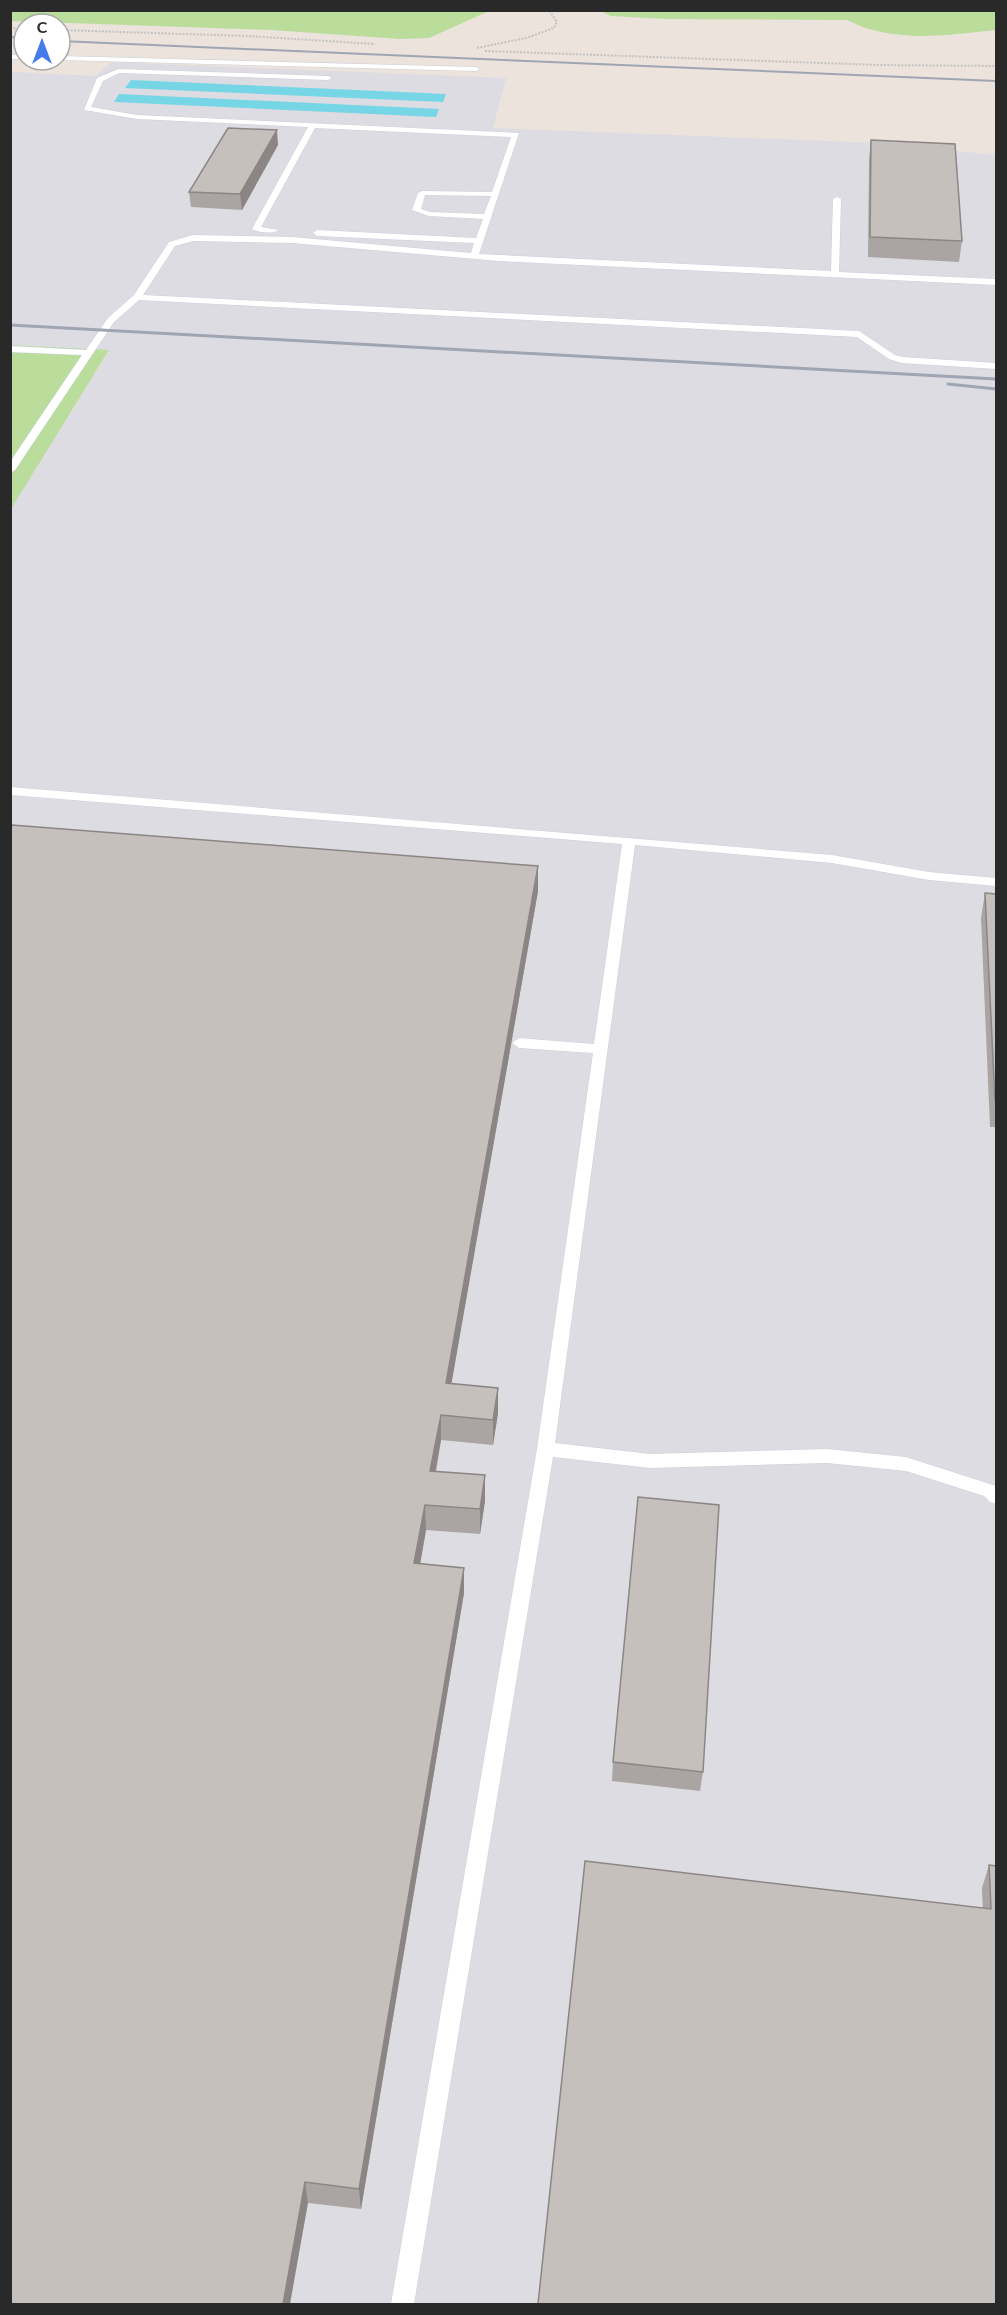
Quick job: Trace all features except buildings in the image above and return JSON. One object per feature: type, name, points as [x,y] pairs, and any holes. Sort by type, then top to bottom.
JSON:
[{"type":"lane","points":[[72,58],[476,69]]},
{"type":"lane","points":[[328,78],[118,71],[100,80],[87,108],[137,117],[516,135],[474,256]]},
{"type":"lane","points":[[256,229],[313,125]]},
{"type":"lane","points":[[488,217],[429,214],[416,210],[422,193],[495,194]]},
{"type":"lane","points":[[835,274],[837,199]]},
{"type":"lane","points":[[220,238],[225,228]]},
{"type":"lane","points":[[236,228],[480,241]]},
{"type":"lane","points":[[10,470],[111,320],[137,297],[172,244],[193,238],[292,240],[474,256],[996,282]]},
{"type":"lane","points":[[137,297],[859,334],[892,357],[902,360],[996,366]]},
{"type":"lane","points":[[10,349],[89,353]]},
{"type":"lane","points":[[10,791],[832,859],[929,876],[996,882]]},
{"type":"lane","points":[[403,2304],[546,1449],[629,841]]},
{"type":"lane","points":[[519,1043],[600,1049]]},
{"type":"lane","points":[[546,1449],[650,1461],[827,1455],[906,1464],[990,1491],[996,1497]]},
{"type":"path","points":[[470,49],[536,36],[554,28],[557,22],[549,10]]},
{"type":"path","points":[[72,30],[247,36],[378,44]]},
{"type":"path","points":[[470,49],[879,66],[996,66]]},
{"type":"shaded area","points":[[111,62],[506,78],[493,128],[880,143],[996,155],[996,2304],[11,2304],[10,509],[109,351],[11,345],[11,72],[96,76]]},
{"type":"green space","points":[[11,10],[489,11],[429,38],[400,39],[272,30],[72,23],[72,12],[12,12],[11,21]]},
{"type":"green space","points":[[600,11],[996,11],[996,30],[920,36],[883,32],[865,28],[847,20],[667,19],[611,16]]},
{"type":"green space","points":[[11,345],[109,350],[11,509]]},
{"type":"water","points":[[131,80],[446,94],[443,102],[125,88]]},
{"type":"water","points":[[119,94],[439,109],[436,117],[114,102]]},
{"type":"railway","points":[[72,42],[996,81]]},
{"type":"railway","points":[[10,325],[996,379]]},
{"type":"railway","points":[[948,384],[996,389]]}]
